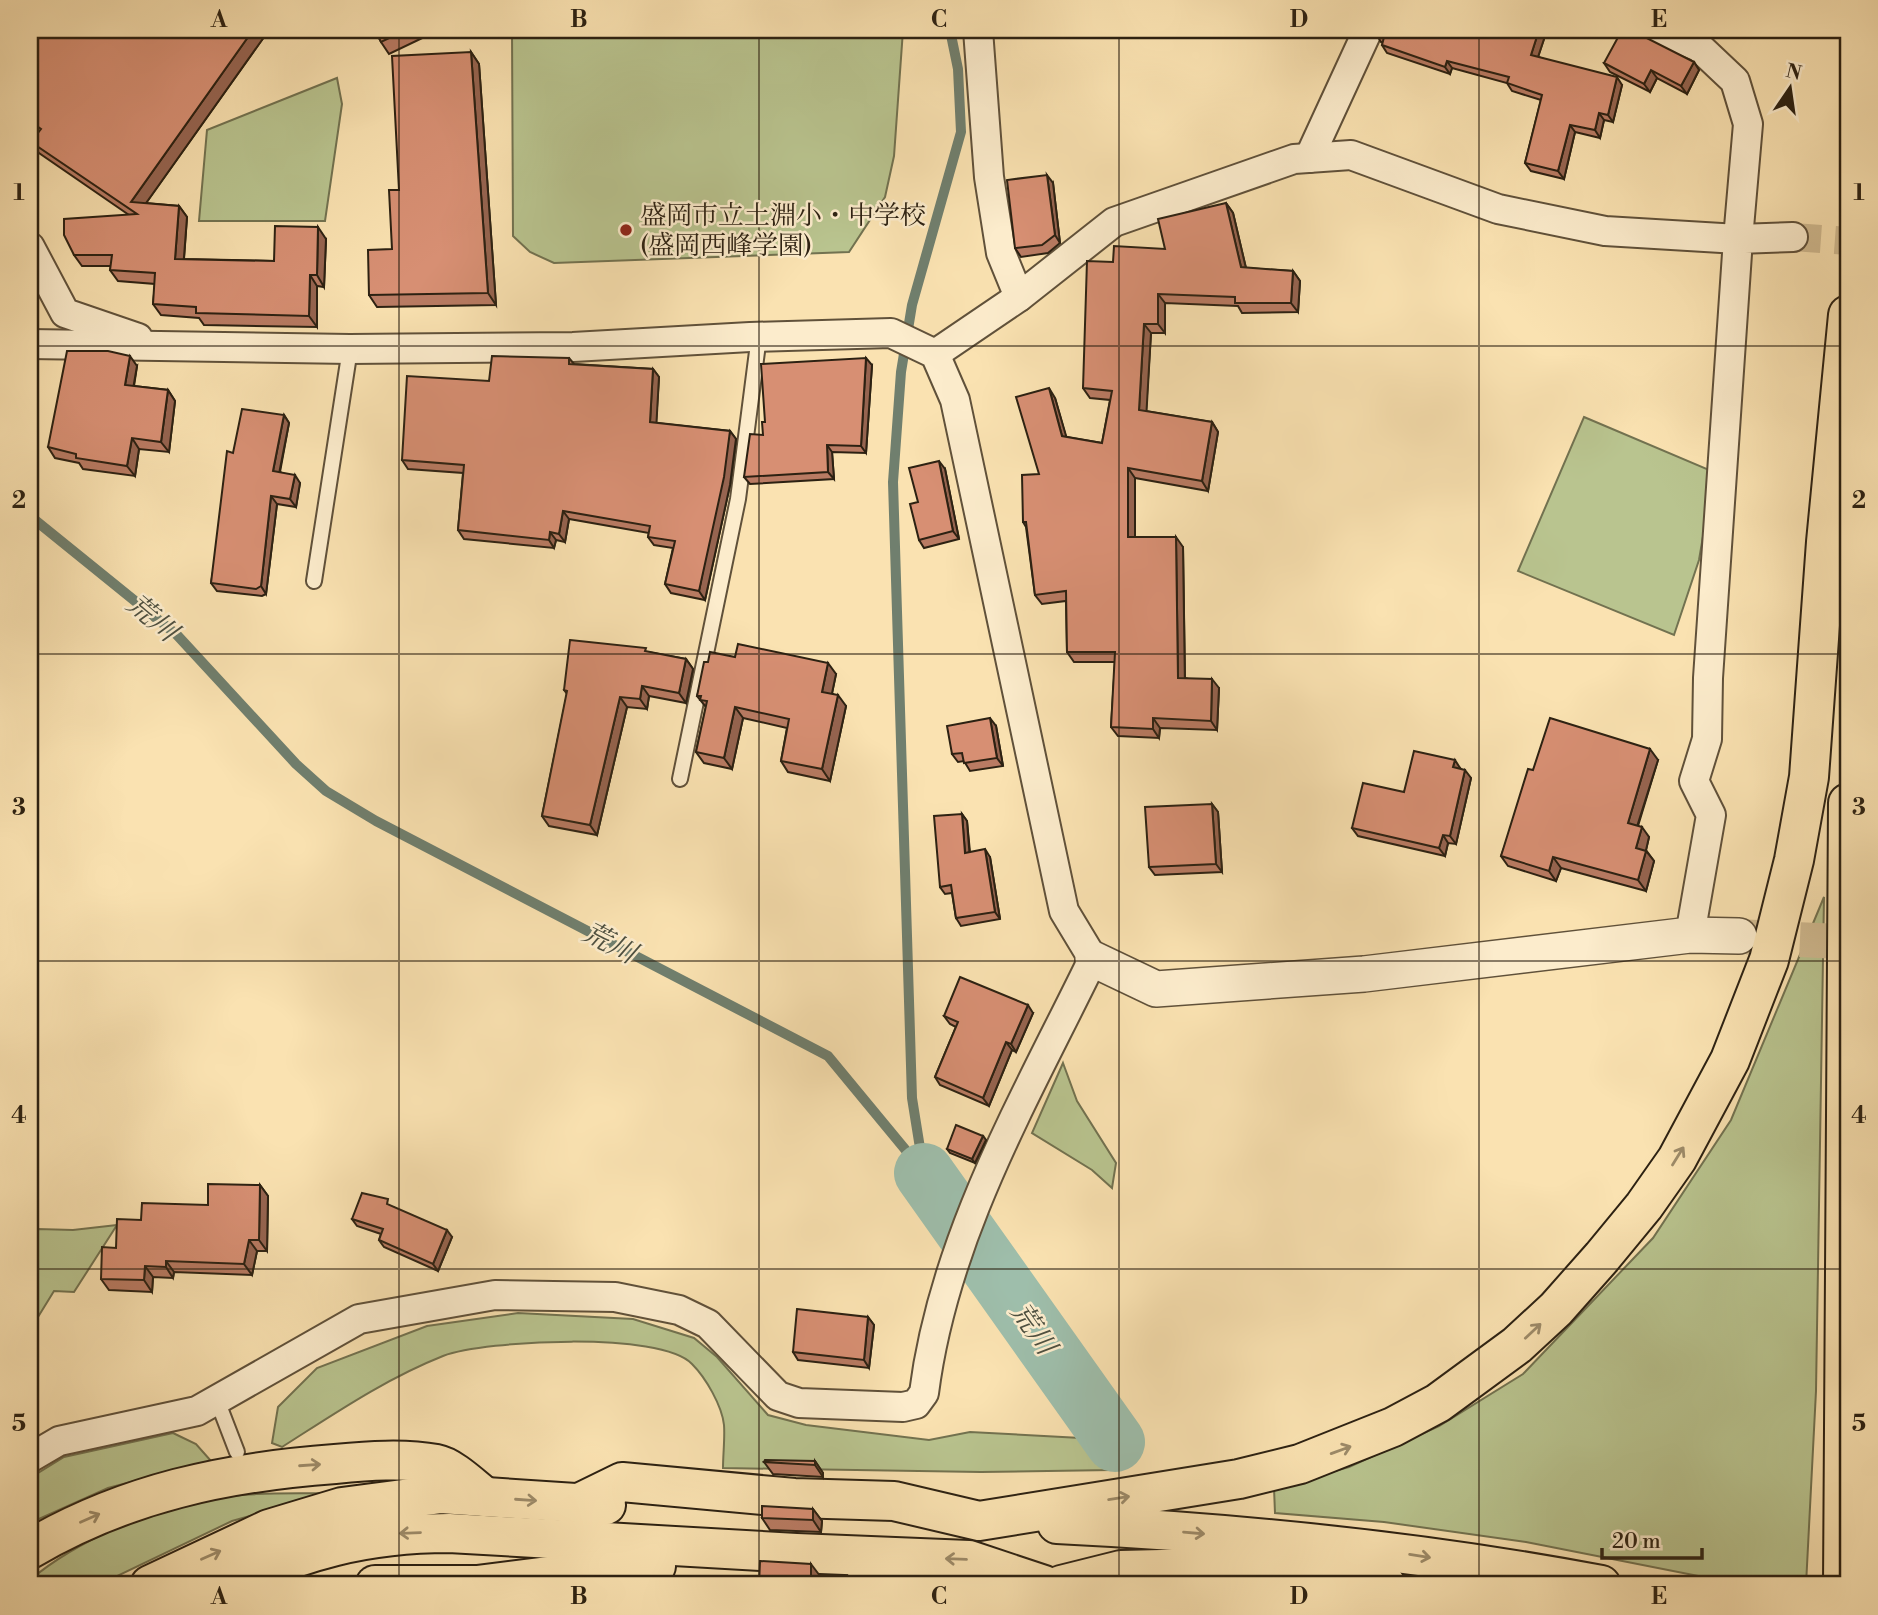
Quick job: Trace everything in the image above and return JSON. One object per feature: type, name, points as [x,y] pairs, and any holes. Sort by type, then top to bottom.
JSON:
[{"type":"highway","points":[[979,1521],[1239,1479],[1300,1464],[1349,1447],[1393,1427],[1438,1403],[1517,1345],[1556,1309],[1644,1206],[1677,1159],[1730,1060],[1769,960],[1794,860],[1809,776],[1848,315]]},
{"type":"highway","points":[[1843,1580],[1848,803]]},
{"type":"highway","points":[[30,1549],[113,1508],[188,1483],[274,1468],[370,1461],[439,1464],[485,1497]]},
{"type":"highway","points":[[150,1585],[269,1529],[342,1507],[442,1493],[790,1518],[979,1521],[1151,1529],[1359,1549],[1601,1585]]},
{"type":"highway","points":[[227,1585],[285,1559],[332,1544],[402,1533],[471,1534],[968,1560],[1044,1585]]},
{"type":"highway","points":[[471,1534],[642,1565],[927,1585]]},
{"type":"highway","points":[[477,1585],[642,1565]]},
{"type":"highway","points":[[1061,1585],[1121,1570],[1203,1568],[1386,1585]]},
{"type":"highway","points":[[375,1585],[487,1585]]},
{"type":"street","points":[[978,30],[989,177],[1001,253],[1019,297]]},
{"type":"street","points":[[1309,158],[1368,30]]},
{"type":"street","points":[[1660,30],[1699,47],[1735,81],[1748,124],[1708,678],[1707,739],[1694,781],[1711,815],[1690,935]]},
{"type":"street","points":[[931,352],[1019,297],[1114,222],[1294,159],[1351,155],[1499,209],[1605,230],[1738,239],[1793,237]]},
{"type":"street","points":[[30,247],[65,313],[164,347]]},
{"type":"street","points":[[30,344],[349,349],[573,347],[759,336],[891,333],[931,352],[956,400],[1063,911],[1093,960],[1156,989],[1364,974],[1690,935],[1738,936]]},
{"type":"street","points":[[30,1458],[59,1441],[197,1411],[359,1319],[495,1294],[615,1297],[679,1310],[708,1324],[779,1396],[799,1403],[903,1407],[916,1404],[924,1392],[949,1270],[979,1193],[1093,960]]},
{"type":"lane","points":[[680,779],[738,499],[759,336]]},
{"type":"lane","points":[[313,581],[349,349]]},
{"type":"lane","points":[[217,1400],[237,1452]]},
{"type":"green space","points":[[512,30],[903,30],[894,156],[885,197],[849,252],[554,263],[530,252],[513,236]]},
{"type":"green space","points":[[337,78],[342,104],[325,221],[199,221],[207,130]]},
{"type":"green space","points":[[1584,417],[1714,472],[1699,560],[1674,635],[1518,571]]},
{"type":"green space","points":[[1824,897],[1816,1391],[1806,1585],[1744,1585],[1526,1542],[1384,1522],[1275,1513],[1274,1488],[1349,1467],[1439,1426],[1523,1374],[1653,1238],[1731,1120]]},
{"type":"green space","points":[[1063,1063],[1077,1101],[1116,1163],[1112,1188],[1092,1170],[1032,1133]]},
{"type":"green space","points":[[117,1225],[74,1292],[54,1291],[30,1330],[30,1298],[38,1229],[73,1230]]},
{"type":"green space","points":[[518,1313],[633,1319],[694,1338],[717,1357],[768,1415],[806,1425],[929,1440],[970,1432],[1099,1439],[1111,1470],[981,1472],[723,1468],[723,1417],[708,1384],[692,1364],[674,1354],[646,1347],[610,1343],[532,1343],[465,1350],[443,1356],[380,1386],[282,1447],[272,1443],[278,1407],[317,1368],[427,1326]]},
{"type":"green space","points":[[173,1433],[196,1444],[211,1461],[108,1488],[30,1523],[30,1478],[64,1457]]},
{"type":"green space","points":[[332,1493],[232,1521],[117,1576],[108,1585],[30,1585],[30,1580],[49,1566],[93,1539],[166,1509],[228,1496]]},
{"type":"building","points":[[30,30],[253,30],[131,202],[179,206],[175,259],[274,261],[275,226],[318,227],[317,275],[310,275],[309,316],[196,313],[196,307],[153,304],[155,273],[110,270],[112,255],[74,255],[64,235],[64,219],[137,214],[31,142],[41,129],[30,121],[30,102],[33,97],[30,93]]},
{"type":"building","points":[[375,30],[406,30],[381,42]]},
{"type":"building","points":[[1377,30],[1455,30],[1465,33],[1466,30],[1539,30],[1531,55],[1617,77],[1608,115],[1599,113],[1595,130],[1570,125],[1558,171],[1525,163],[1542,95],[1507,83],[1509,77],[1447,61],[1445,67],[1382,45],[1384,37],[1376,34]]},
{"type":"building","points":[[1622,30],[1631,30],[1694,62],[1681,86],[1651,70],[1644,84],[1604,63]]},
{"type":"building","points":[[471,52],[488,293],[369,295],[368,250],[392,249],[389,190],[399,190],[392,56]]},
{"type":"building","points":[[1047,175],[1055,235],[1042,245],[1015,248],[1007,180]]},
{"type":"building","points":[[1226,203],[1241,267],[1293,271],[1291,303],[1235,303],[1235,297],[1158,294],[1158,324],[1144,324],[1139,410],[1212,422],[1202,481],[1128,468],[1128,537],[1176,537],[1178,678],[1212,679],[1211,721],[1153,718],[1153,729],[1111,727],[1115,652],[1067,652],[1066,591],[1035,595],[1026,522],[1023,522],[1022,475],[1039,474],[1016,397],[1049,388],[1062,436],[1102,443],[1112,391],[1083,388],[1087,261],[1113,262],[1114,246],[1165,249],[1158,219]]},
{"type":"building","points":[[67,351],[108,351],[130,356],[125,385],[168,390],[161,442],[132,438],[127,466],[76,458],[76,454],[48,447]]},
{"type":"building","points":[[492,356],[569,358],[569,364],[653,369],[650,422],[730,431],[724,477],[699,591],[665,584],[675,541],[648,537],[650,526],[563,511],[559,534],[550,532],[549,540],[458,530],[464,465],[402,460],[407,376],[489,381]]},
{"type":"building","points":[[866,358],[861,446],[827,445],[828,472],[744,477],[750,434],[763,435],[762,422],[765,422],[761,364]]},
{"type":"building","points":[[242,409],[284,415],[273,471],[295,475],[290,499],[271,496],[261,586],[256,589],[211,583],[227,451],[233,453]]},
{"type":"building","points":[[939,461],[953,531],[919,540],[910,504],[918,502],[909,468]]},
{"type":"building","points":[[570,640],[646,648],[645,651],[686,659],[679,693],[642,686],[640,699],[620,697],[590,825],[542,816],[567,691],[564,690]]},
{"type":"building","points":[[738,644],[828,663],[822,692],[838,695],[822,769],[781,761],[789,719],[735,707],[724,758],[696,752],[707,701],[700,700],[701,696],[697,696],[704,662],[708,662],[710,652],[735,657]]},
{"type":"building","points":[[990,718],[997,758],[964,763],[962,753],[952,754],[947,726]]},
{"type":"building","points":[[1550,718],[1650,749],[1628,823],[1642,827],[1636,848],[1646,851],[1638,880],[1553,857],[1549,871],[1501,856],[1528,769],[1533,770]]},
{"type":"building","points":[[1414,751],[1455,760],[1453,767],[1465,770],[1450,836],[1443,835],[1439,848],[1352,828],[1363,783],[1404,792]]},
{"type":"building","points":[[1212,804],[1216,864],[1149,867],[1145,807]]},
{"type":"building","points":[[962,814],[965,853],[985,849],[995,912],[956,918],[951,885],[940,887],[934,816]]},
{"type":"building","points":[[960,977],[1028,1005],[1011,1044],[1006,1042],[983,1098],[935,1077],[958,1022],[944,1016]]},
{"type":"building","points":[[956,1125],[983,1136],[972,1159],[947,1149]]},
{"type":"building","points":[[208,1184],[260,1185],[259,1240],[249,1240],[244,1264],[166,1261],[166,1267],[145,1266],[144,1280],[101,1279],[102,1247],[116,1248],[117,1219],[141,1220],[142,1203],[208,1205]]},
{"type":"building","points":[[362,1193],[388,1199],[387,1204],[447,1230],[433,1264],[379,1240],[383,1229],[352,1219]]},
{"type":"building","points":[[797,1309],[868,1317],[864,1360],[793,1352]]},
{"type":"building","points":[[815,1461],[815,1465],[764,1462]]},
{"type":"building","points":[[762,1506],[813,1509],[813,1520],[762,1518]]},
{"type":"building","points":[[760,1561],[811,1564],[811,1585],[759,1585]]},
{"type":"waterway","points":[[924,1173],[912,1098],[893,482],[901,372],[912,305],[961,132],[958,69],[950,30]]},
{"type":"waterway","name":"荒川","points":[[30,516],[177,635],[296,764],[326,791],[376,821],[828,1056],[923,1171]]},
{"type":"waterway","name":"荒川","points":[[924,1173],[1115,1442]]},
{"type":"tunnel","points":[[1793,237],[1848,241]]},
{"type":"tunnel","points":[[1747,937],[1848,942]]},
{"type":"place","name":"盛岡市立土淵小・中学校 (盛岡西峰学園)","points":[[626,230]]}]
